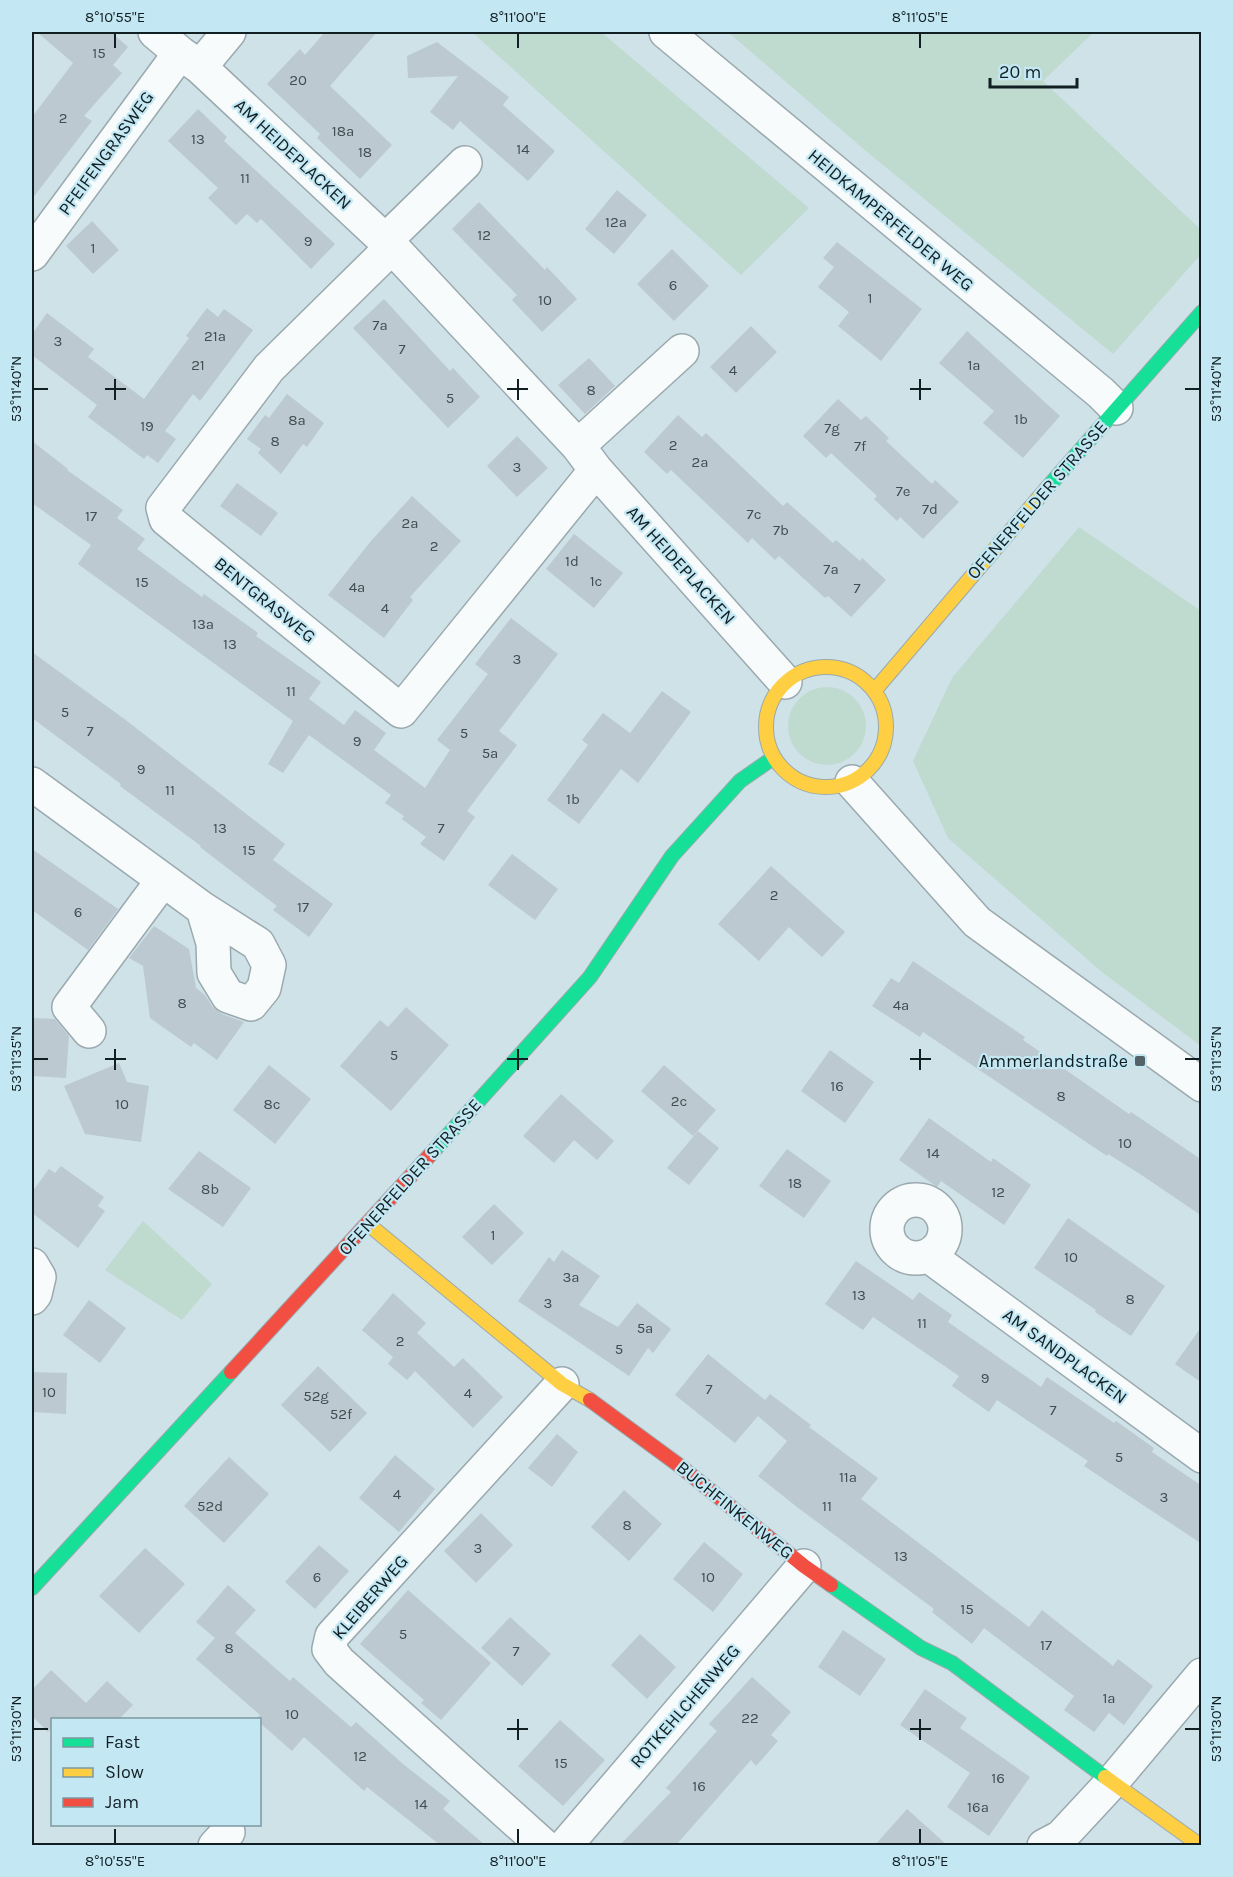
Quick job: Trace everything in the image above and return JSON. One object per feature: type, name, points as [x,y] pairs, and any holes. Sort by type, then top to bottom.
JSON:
[{"type":"street","name":"AM HEIDEPLACKEN","points":[[155,32],[190,60],[389,244],[587,458],[785,682]]},
{"type":"street","points":[[190,60],[229,32]]},
{"type":"street","name":"HEIDKAMPERFELDER WEG","points":[[666,32],[1094,387],[1116,408]]},
{"type":"street","name":"PFEIFENGRASWEG","points":[[32,254],[190,60]]},
{"type":"street","points":[[389,244],[465,163]]},
{"type":"street","name":"BENTGRASWEG","points":[[389,244],[269,368],[163,508],[166,519],[401,711],[587,458]]},
{"type":"street","name":"OFENERFELDER STRASSE","points":[[874,690],[1116,408],[1202,312]]},
{"type":"street","points":[[587,458],[682,351]]},
{"type":"street","points":[[832,666],[848,670],[863,678],[874,690],[883,706],[887,723],[885,741],[878,758],[867,772],[852,782],[835,787],[817,787],[800,782],[785,772],[773,758],[767,743],[765,726],[767,709],[774,694],[799,672],[815,667],[832,666]]},
{"type":"street","name":"OFENERFELDER STRASSE","points":[[32,1588],[368,1224],[590,977],[672,856],[740,781],[773,758]]},
{"type":"street","points":[[852,782],[977,922],[1202,1085]]},
{"type":"street","points":[[32,784],[203,909]]},
{"type":"street","points":[[89,1031],[69,1007],[163,880]]},
{"type":"street","name":"BUCHFINKENWEG","points":[[368,1224],[562,1384],[598,1405],[680,1466],[804,1566],[921,1648],[952,1663],[1201,1845]]},
{"type":"street","name":"AM SANDPLACKEN","points":[[929,1256],[1202,1456]]},
{"type":"street","points":[[32,1265],[39,1277],[32,1298]]},
{"type":"street","name":"KLEIBERWEG","points":[[544,1845],[339,1662],[329,1649],[332,1636],[562,1384]]},
{"type":"street","name":"ROTKEHLCHENWEG","points":[[565,1845],[804,1566]]},
{"type":"street","points":[[1044,1845],[1061,1838],[1202,1676]]},
{"type":"green space","points":[[472,32],[601,32],[809,208],[741,275]]},
{"type":"green space","points":[[728,32],[1094,32],[1043,81],[1201,230],[1201,254],[1113,354],[866,151]]},
{"type":"green space","points":[[1079,527],[1201,611],[1201,1046],[1102,972],[948,838],[913,761],[952,678]]},
{"type":"green space","points":[[819,687],[835,687],[849,693],[860,704],[866,718],[866,734],[860,748],[849,759],[835,765],[819,765],[805,759],[794,748],[788,734],[788,718],[794,704],[805,693]]},
{"type":"green space","points":[[143,1221],[212,1284],[182,1320],[105,1270]]},
{"type":"building","points":[[37,32],[111,32],[128,47],[113,65],[122,73],[84,116],[92,121],[32,199],[32,117],[73,63]]},
{"type":"building","points":[[325,32],[377,32],[330,86],[392,145],[360,179],[317,138],[320,134],[267,84],[300,49],[305,55]]},
{"type":"building","points":[[437,42],[509,97],[503,105],[555,151],[528,181],[460,121],[453,130],[430,112],[458,76],[408,78],[407,56]]},
{"type":"building","points":[[198,109],[227,137],[224,141],[335,244],[311,269],[261,219],[257,223],[247,214],[236,225],[208,198],[218,188],[168,141]]},
{"type":"building","points":[[617,190],[647,215],[614,254],[585,229]]},
{"type":"building","points":[[479,202],[545,270],[547,267],[577,299],[542,332],[512,300],[517,295],[452,229]]},
{"type":"building","points":[[92,221],[119,250],[93,274],[66,246]]},
{"type":"building","points":[[837,242],[922,309],[881,361],[838,326],[849,312],[818,287],[834,267],[823,258]]},
{"type":"building","points":[[672,249],[709,286],[674,321],[637,284]]},
{"type":"building","points":[[384,299],[450,371],[453,368],[480,397],[448,428],[353,328]]},
{"type":"building","points":[[207,308],[218,317],[224,309],[253,330],[200,401],[193,394],[165,431],[176,439],[158,463],[147,455],[144,459],[88,417],[97,405],[32,355],[32,334],[47,313],[94,349],[88,357],[144,399],[189,338],[186,336]]},
{"type":"building","points":[[751,326],[777,352],[736,393],[710,367]]},
{"type":"building","points":[[967,331],[1060,416],[1023,458],[983,423],[994,411],[939,363]]},
{"type":"building","points":[[589,358],[615,386],[585,414],[558,385]]},
{"type":"building","points":[[287,394],[324,423],[307,447],[303,444],[281,474],[258,453],[261,449],[247,439],[265,415],[269,418]]},
{"type":"building","points":[[838,399],[861,420],[866,416],[889,438],[886,441],[932,484],[935,480],[959,502],[923,539],[900,517],[897,521],[874,499],[877,496],[831,453],[826,458],[803,436]]},
{"type":"building","points":[[678,415],[702,437],[706,433],[783,506],[787,502],[833,543],[836,540],[860,561],[862,558],[886,580],[851,617],[828,596],[825,598],[779,556],[775,560],[752,538],[748,543],[671,470],[667,474],[644,452]]},
{"type":"building","points":[[517,436],[548,468],[517,497],[487,466]]},
{"type":"building","points":[[32,441],[67,470],[123,510],[117,518],[145,539],[137,549],[202,597],[204,594],[258,633],[256,636],[321,682],[309,699],[344,725],[355,710],[386,733],[374,750],[425,788],[450,750],[437,740],[488,674],[475,664],[511,618],[558,654],[499,731],[517,745],[467,811],[475,817],[444,861],[420,844],[426,837],[402,819],[404,816],[385,803],[391,795],[309,735],[283,773],[268,764],[293,721],[78,564],[91,545],[32,503]]},
{"type":"building","points":[[237,483],[278,513],[261,536],[220,506]]},
{"type":"building","points":[[412,496],[461,541],[410,597],[413,600],[384,638],[328,595],[371,541]]},
{"type":"building","points":[[574,534],[623,573],[594,608],[546,569]]},
{"type":"building","points":[[32,652],[127,721],[285,844],[273,860],[333,904],[309,937],[273,910],[277,906],[120,786],[121,784],[32,718]]},
{"type":"building","points":[[662,691],[691,712],[638,783],[621,769],[579,824],[547,800],[588,745],[582,740],[603,713],[630,733]]},
{"type":"building","points":[[32,849],[118,909],[88,950],[32,910]]},
{"type":"building","points":[[512,854],[558,889],[535,920],[488,885]]},
{"type":"building","points":[[771,866],[845,932],[822,957],[789,927],[759,961],[718,924]]},
{"type":"building","points":[[154,926],[189,949],[196,988],[205,995],[212,1006],[222,1014],[244,1022],[217,1060],[194,1043],[191,1047],[150,1018],[143,966],[129,958]]},
{"type":"building","points":[[913,961],[1025,1037],[1023,1040],[1129,1114],[1131,1112],[1202,1160],[1202,1216],[1140,1174],[1108,1154],[1107,1156],[923,1032],[920,1037],[872,1006],[891,978],[899,983]]},
{"type":"building","points":[[406,1007],[449,1045],[391,1111],[340,1066],[380,1020],[388,1027]]},
{"type":"building","points":[[32,1018],[55,1019],[69,1036],[66,1078],[32,1076]]},
{"type":"building","points":[[830,1050],[874,1082],[845,1123],[801,1091]]},
{"type":"building","points":[[119,1063],[127,1082],[149,1086],[141,1142],[85,1134],[64,1086]]},
{"type":"building","points":[[269,1065],[311,1099],[275,1144],[233,1110]]},
{"type":"building","points":[[664,1065],[716,1110],[693,1136],[641,1091]]},
{"type":"building","points":[[561,1094],[614,1141],[597,1160],[574,1140],[554,1163],[523,1136]]},
{"type":"building","points":[[929,1118],[991,1162],[993,1158],[1031,1185],[1004,1225],[941,1181],[937,1187],[899,1160]]},
{"type":"building","points":[[698,1131],[719,1148],[689,1185],[667,1168]]},
{"type":"building","points":[[787,1149],[831,1181],[804,1218],[759,1186]]},
{"type":"building","points":[[199,1151],[251,1188],[223,1227],[168,1189]]},
{"type":"building","points":[[61,1166],[104,1197],[98,1206],[105,1211],[78,1248],[32,1213],[32,1192],[49,1169],[55,1173]]},
{"type":"building","points":[[494,1204],[524,1233],[492,1265],[462,1237]]},
{"type":"building","points":[[1068,1218],[1165,1286],[1131,1336],[1034,1268]]},
{"type":"building","points":[[562,1250],[600,1276],[579,1305],[618,1327],[637,1303],[671,1329],[653,1353],[648,1348],[629,1376],[518,1301],[549,1257],[554,1262]]},
{"type":"building","points":[[856,1261],[913,1300],[919,1292],[952,1315],[948,1322],[1041,1387],[1047,1377],[1114,1423],[1116,1421],[1154,1448],[1152,1452],[1202,1486],[1202,1544],[1084,1466],[1088,1461],[997,1400],[989,1412],[952,1386],[959,1376],[873,1317],[863,1330],[825,1304]]},
{"type":"building","points":[[393,1293],[426,1323],[417,1333],[454,1367],[463,1358],[503,1397],[473,1428],[415,1371],[407,1380],[388,1364],[393,1357],[362,1330]]},
{"type":"building","points":[[89,1300],[126,1328],[100,1363],[63,1335]]},
{"type":"building","points":[[1202,1326],[1202,1383],[1175,1364]]},
{"type":"building","points":[[708,1354],[765,1400],[770,1394],[811,1425],[809,1427],[878,1478],[861,1499],[1029,1627],[1042,1610],[1113,1666],[1118,1659],[1153,1686],[1124,1725],[1109,1713],[1094,1732],[1064,1710],[1074,1696],[984,1628],[972,1644],[932,1612],[934,1609],[758,1476],[787,1441],[758,1416],[735,1443],[675,1395]]},
{"type":"building","points":[[318,1366],[367,1413],[330,1452],[281,1405]]},
{"type":"building","points":[[32,1372],[67,1373],[66,1414],[32,1412]]},
{"type":"building","points":[[557,1434],[578,1452],[552,1487],[528,1468]]},
{"type":"building","points":[[395,1455],[435,1489],[399,1532],[359,1498]]},
{"type":"building","points":[[229,1457],[269,1494],[224,1543],[184,1506]]},
{"type":"building","points":[[624,1490],[662,1524],[629,1561],[591,1527]]},
{"type":"building","points":[[481,1513],[513,1545],[476,1583],[444,1551]]},
{"type":"building","points":[[704,1542],[743,1574],[713,1612],[673,1579]]},
{"type":"building","points":[[319,1545],[349,1571],[315,1609],[285,1582]]},
{"type":"building","points":[[145,1548],[185,1584],[139,1633],[99,1596]]},
{"type":"building","points":[[228,1585],[256,1610],[235,1633],[290,1681],[293,1677],[351,1727],[356,1722],[403,1764],[450,1801],[443,1809],[485,1845],[440,1845],[367,1787],[364,1791],[304,1737],[292,1751],[261,1724],[261,1718],[257,1718],[260,1715],[196,1659],[215,1638],[196,1622]]},
{"type":"building","points":[[408,1590],[491,1663],[441,1720],[421,1703],[424,1700],[360,1644]]},
{"type":"building","points":[[510,1617],[551,1654],[522,1686],[481,1648]]},
{"type":"building","points":[[843,1630],[886,1659],[860,1696],[818,1667]]},
{"type":"building","points":[[640,1634],[676,1667],[647,1699],[611,1665]]},
{"type":"building","points":[[51,1670],[86,1703],[107,1681],[133,1705],[120,1718],[51,1718],[51,1728],[48,1732],[32,1716],[32,1690]]},
{"type":"building","points":[[752,1677],[791,1712],[771,1735],[778,1741],[756,1766],[751,1760],[676,1845],[620,1845],[671,1792],[666,1788],[717,1731],[709,1724]]},
{"type":"building","points":[[925,1689],[967,1718],[960,1728],[1030,1777],[989,1836],[947,1807],[970,1773],[900,1725]]},
{"type":"building","points":[[560,1720],[605,1760],[563,1806],[518,1766]]},
{"type":"building","points":[[907,1809],[947,1845],[875,1845]]},
{"type":"traffic: fast","points":[[1047,488],[1202,312]]},
{"type":"traffic: fast","points":[[430,1155],[590,977],[672,856],[740,781],[773,758]]},
{"type":"traffic: fast","points":[[32,1588],[231,1372]]},
{"type":"traffic: fast","points":[[831,1585],[921,1648],[952,1663],[1105,1777]]},
{"type":"traffic: slow","points":[[875,690],[1047,488]]},
{"type":"traffic: slow","points":[[826,667],[849,671],[869,684],[882,704],[886,727],[882,750],[869,770],[849,783],[826,787],[803,783],[783,770],[770,750],[766,727],[770,704],[783,684],[803,671],[826,667]]},
{"type":"traffic: slow","points":[[368,1224],[562,1384],[590,1400]]},
{"type":"traffic: slow","points":[[1105,1777],[1201,1846]]},
{"type":"traffic: jam","points":[[231,1372],[430,1155]]},
{"type":"traffic: jam","points":[[590,1400],[680,1466],[831,1585]]},
{"type":"place","name":"Ammerlandstraße","points":[[1140,1061]]}]
